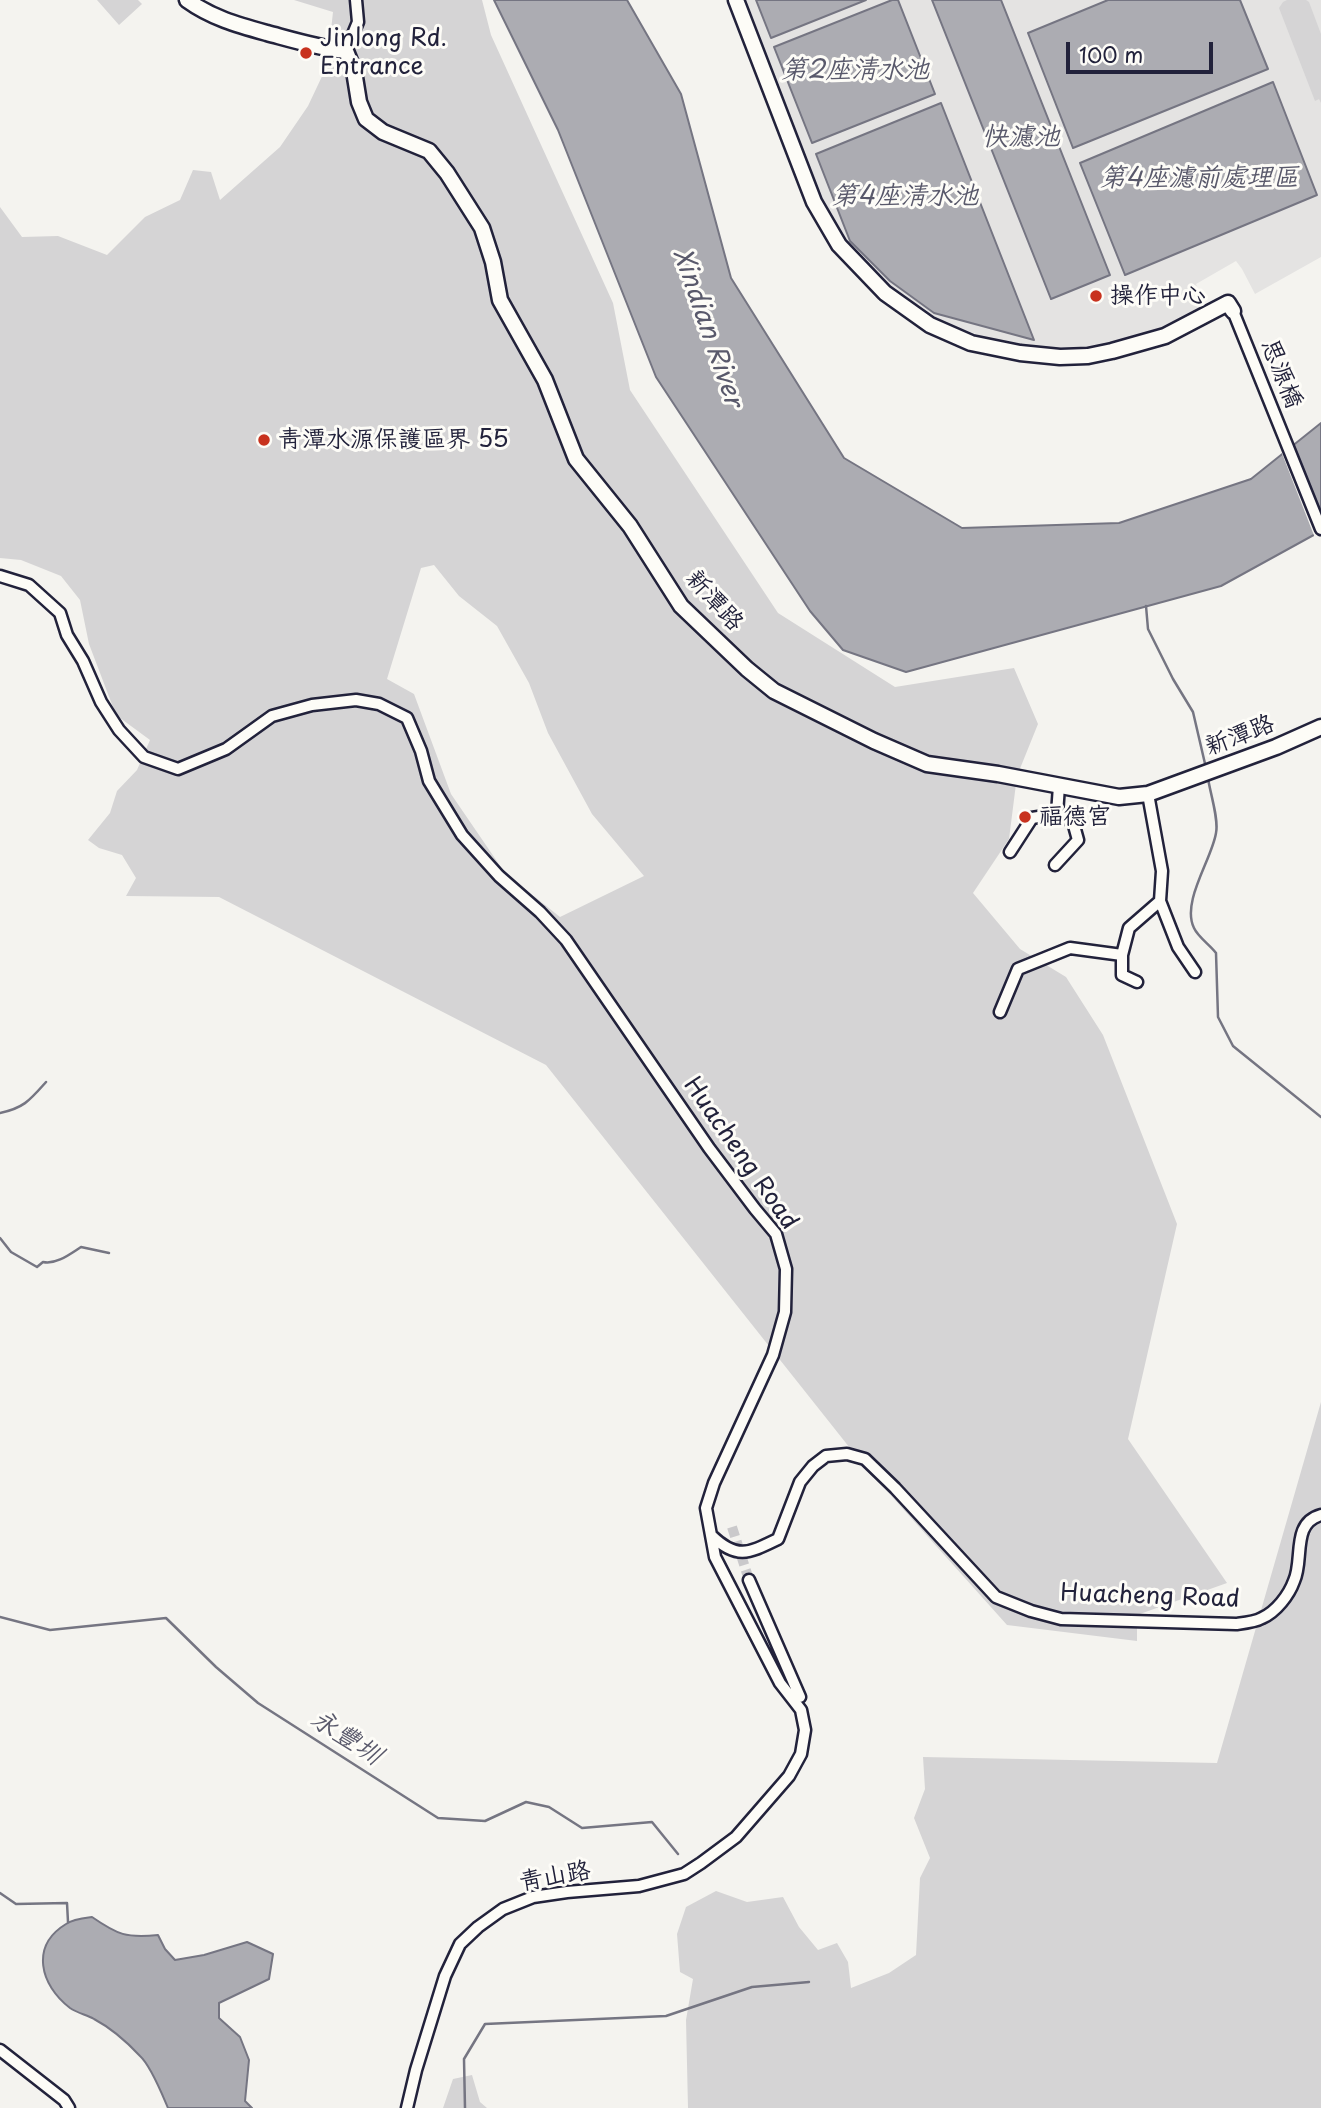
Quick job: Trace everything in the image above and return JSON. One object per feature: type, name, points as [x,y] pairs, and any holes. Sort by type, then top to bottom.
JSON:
[{"type":"street","points":[[187,0],[211,16],[225,21],[309,45],[346,51],[358,22],[356,0]]},
{"type":"street","points":[[737,0],[814,202],[839,245],[885,293],[930,325],[971,343],[1020,353],[1060,357],[1088,356],[1165,336],[1228,303],[1233,311]]},
{"type":"street","name":"新潭路","points":[[346,51],[366,119],[383,132],[429,151],[447,173],[482,229],[493,262],[500,300],[545,380],[576,459],[630,526],[681,606],[774,691],[927,764],[998,774],[1119,797],[1147,794],[1321,727]]},
{"type":"street","name":"思源橋","points":[[1233,311],[1321,529]]},
{"type":"street","name":"Huacheng Road","points":[[0,576],[29,584],[60,613],[67,635],[83,661],[101,702],[119,730],[144,757],[178,769],[226,749],[272,716],[312,705],[356,700],[379,704],[407,718],[421,751],[429,781],[461,835],[499,876],[540,912],[566,940],[709,1148],[776,1234],[786,1269],[785,1312],[773,1356],[714,1483],[706,1508],[711,1536],[725,1549],[740,1552],[755,1550],[778,1539],[800,1482],[813,1466],[826,1456],[847,1454],[865,1460],[875,1469],[996,1597],[1061,1619],[1236,1624],[1262,1619],[1279,1606],[1295,1580],[1299,1542],[1305,1525],[1313,1517],[1321,1515]]},
{"type":"street","points":[[1057,814],[1059,786]]},
{"type":"street","points":[[1147,794],[1162,871],[1160,901],[1178,947],[1195,972]]},
{"type":"street","points":[[1010,852],[1032,818],[1057,814],[1073,822],[1077,840],[1055,866]]},
{"type":"street","points":[[1137,982],[1122,975],[1122,955],[1129,928],[1160,901]]},
{"type":"street","points":[[1000,1012],[1018,969],[1070,948],[1122,955]]},
{"type":"street","points":[[408,2105],[445,1976],[460,1944],[478,1927],[503,1909],[533,1898],[567,1892],[639,1886],[684,1874],[737,1837],[789,1776],[801,1754],[805,1730],[801,1710],[780,1683],[715,1557],[711,1536]]},
{"type":"street","points":[[749,1580],[800,1697]]},
{"type":"street","points":[[0,2050],[64,2100],[69,2108]]},
{"type":"shaded area","points":[[97,0],[138,0],[142,4],[119,25]]},
{"type":"shaded area","points":[[294,0],[482,0],[491,35],[613,303],[630,390],[778,613],[895,687],[1014,668],[1038,724],[1017,776],[1009,839],[973,893],[1020,949],[1066,977],[1103,1035],[1177,1224],[1128,1439],[1227,1583],[1137,1615],[1137,1641],[1007,1625],[861,1462],[546,1065],[219,897],[126,896],[136,878],[122,855],[99,848],[88,840],[110,813],[117,791],[137,770],[150,740],[116,715],[89,644],[80,600],[61,576],[21,560],[0,558],[0,207],[22,237],[58,236],[107,255],[145,217],[180,200],[193,170],[211,172],[220,200],[280,147],[308,106],[325,70],[357,36],[357,27],[339,47],[330,39],[333,12]],"holes":[[[434,565],[459,596],[497,626],[529,683],[548,733],[592,814],[644,876],[560,917],[505,873],[451,794],[414,694],[387,679],[421,568]]]},
{"type":"shaded area","points":[[745,0],[1321,0],[1321,257],[1255,294],[1236,261],[1196,284],[1198,289],[1193,292],[1201,307],[1164,329],[1125,343],[1097,348],[1065,351],[1029,348],[987,338],[935,319],[891,289],[855,253],[838,230],[822,201]]},
{"type":"shaded area","points":[[1287,0],[1309,2],[1321,34],[1321,103],[1319,99],[1315,101],[1279,8]]},
{"type":"shaded area","points":[[1321,1402],[1321,2108],[688,2108],[686,2020],[693,1979],[680,1972],[677,1934],[686,1907],[716,1891],[747,1902],[783,1897],[799,1927],[818,1950],[837,1943],[848,1962],[851,1988],[889,1973],[916,1955],[920,1878],[930,1858],[914,1818],[925,1789],[923,1757],[1217,1763]]},
{"type":"shaded area","points":[[472,2075],[480,2102],[487,2108],[443,2108],[453,2079]]},
{"type":"water","name":"Xindian River","points":[[494,0],[627,0],[681,94],[731,278],[844,458],[962,528],[1119,523],[1251,479],[1321,423],[1321,531],[1221,586],[906,672],[843,650],[810,611],[656,377],[558,130]]},
{"type":"water","points":[[756,0],[866,0],[771,38]]},
{"type":"water","name":"第2座清水池","points":[[892,0],[898,0],[935,94],[812,143],[774,47]]},
{"type":"water","name":"快濾池","points":[[932,0],[1001,0],[1110,275],[1051,299]]},
{"type":"water","points":[[1108,0],[1240,0],[1268,69],[1073,148],[1028,33]]},
{"type":"water","name":"第4座濾前處理區","points":[[1273,82],[1317,195],[1125,275],[1080,163]]},
{"type":"water","name":"第4座清水池","points":[[941,103],[1034,340],[934,313],[890,281],[850,241],[816,154]]},
{"type":"water","points":[[92,1917],[123,1934],[158,1935],[175,1960],[204,1955],[247,1942],[273,1954],[269,1979],[219,2003],[219,2018],[240,2037],[249,2060],[245,2101],[252,2108],[168,2108],[152,2073],[135,2051],[107,2027],[73,2010],[60,1999],[46,1977],[43,1966],[47,1943],[69,1922]]},
{"type":"pier","points":[[1291,443],[1321,517],[1321,535],[1315,538],[1281,451]]},
{"type":"waterway","points":[[1146,606],[1148,629],[1193,712],[1206,768]]},
{"type":"waterway","points":[[1208,778],[1217,827],[1194,893],[1191,918],[1196,931],[1216,953],[1218,1017],[1233,1046],[1321,1117]]},
{"type":"waterway","points":[[0,1113],[15,1109],[26,1102],[46,1082]]},
{"type":"waterway","points":[[0,1238],[11,1252],[37,1267],[43,1262],[63,1258],[81,1247],[109,1253]]},
{"type":"waterway","name":"永豐圳","points":[[0,1617],[50,1630],[166,1618],[258,1703],[438,1818],[485,1821],[526,1802],[549,1807],[582,1828],[652,1822],[678,1854]]},
{"type":"waterway","points":[[0,1893],[16,1904],[67,1903],[68,1922]]},
{"type":"waterway","points":[[465,2108],[464,2059],[485,2024],[666,2016],[752,1987],[809,1982]]},
{"type":"tunnel","points":[[732,1527],[749,1580]]},
{"type":"place","name":"Jinlong Rd. Entrance","points":[[306,53]]},
{"type":"place","name":"操作中心","points":[[1096,296]]},
{"type":"place","name":"青潭水源保護區界 55","points":[[264,440]]},
{"type":"place","name":"福德宮","points":[[1025,817]]}]
